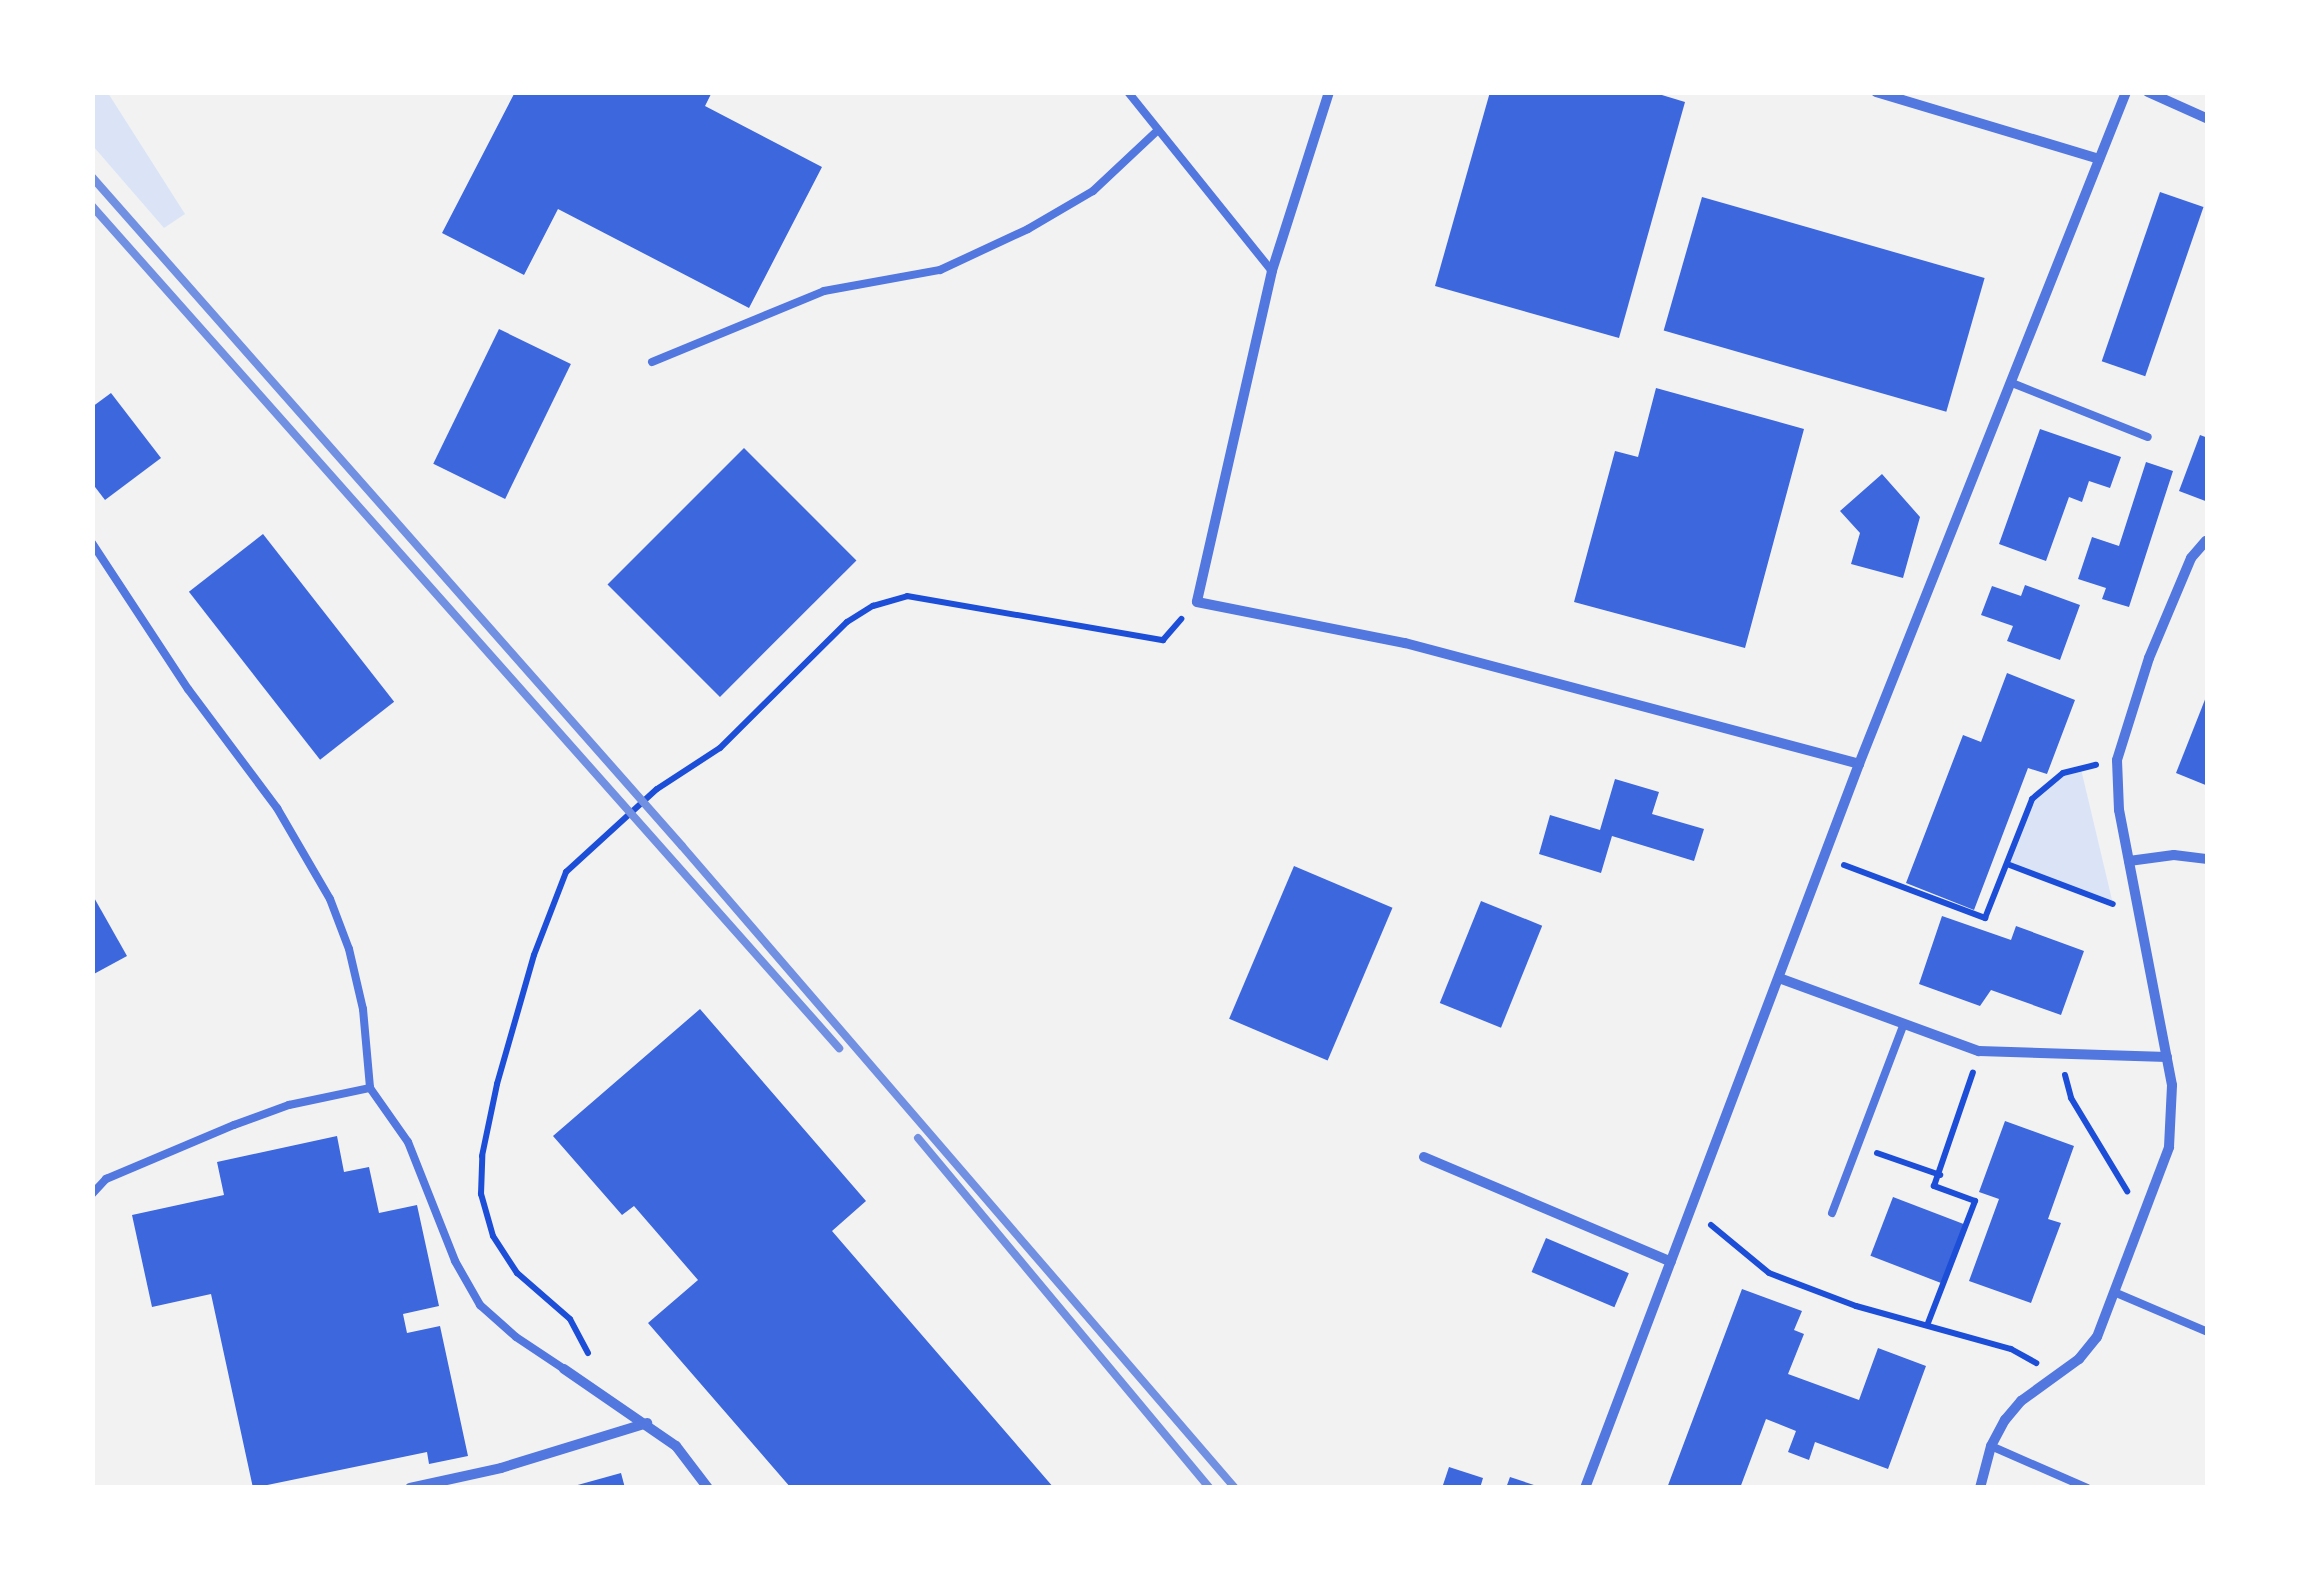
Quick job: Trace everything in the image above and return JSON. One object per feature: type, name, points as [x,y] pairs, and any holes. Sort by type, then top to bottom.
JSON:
[{"type":"street","points":[[1329,92],[1272,271],[1197,602],[1405,643],[1859,764]]},
{"type":"street","points":[[1876,92],[2099,160]]},
{"type":"street","points":[[1585,1488],[1859,764],[2126,92]]},
{"type":"street","points":[[2148,92],[2208,119]]},
{"type":"street","points":[[1980,1488],[1991,1446],[2021,1401],[2079,1359],[2096,1337],[2168,1146],[2173,1112],[2168,1057],[2120,810],[2117,760],[2149,658],[2190,558],[2206,541]]},
{"type":"street","points":[[2130,861],[2174,855],[2208,860]]},
{"type":"street","points":[[1779,978],[1979,1051],[2168,1057]]},
{"type":"street","points":[[1424,1157],[1670,1262]]},
{"type":"street","points":[[564,1368],[676,1446],[708,1488]]},
{"type":"street","points":[[410,1488],[501,1468],[647,1423]]},
{"type":"lane","points":[[1128,92],[1272,271]]},
{"type":"lane","points":[[652,362],[824,292],[940,270],[1028,229],[1094,190],[1158,130]]},
{"type":"lane","points":[[2012,383],[2148,437]]},
{"type":"lane","points":[[92,542],[188,689],[278,808],[317,874],[352,964],[363,1009],[370,1088],[408,1142],[455,1262],[480,1304],[516,1337],[564,1368]]},
{"type":"lane","points":[[1832,1212],[1903,1026]]},
{"type":"lane","points":[[92,1194],[106,1179],[288,1105],[370,1088]]},
{"type":"lane","points":[[2114,1292],[2208,1332]]},
{"type":"lane","points":[[1991,1446],[2086,1488]]},
{"type":"path","points":[[595,1389],[588,1353],[570,1319],[517,1273],[492,1236],[481,1194],[482,1156],[497,1084],[534,956],[566,872],[656,789],[720,748],[848,622],[872,606],[907,596],[1163,640],[1197,602]]},
{"type":"path","points":[[1824,857],[1985,918],[2032,800],[2063,773],[2117,760]]},
{"type":"path","points":[[2006,864],[2139,910]]},
{"type":"path","points":[[1928,1323],[1976,1201],[1934,1186],[1979,1051]]},
{"type":"path","points":[[2058,1055],[2071,1098],[2120,1184],[2145,1212]]},
{"type":"path","points":[[1858,1146],[1940,1175]]},
{"type":"path","points":[[1691,1209],[1769,1273],[1856,1306],[2011,1349],[2056,1373]]},
{"type":"shaded area","points":[[92,93],[108,93],[185,214],[164,228],[93,146]]},
{"type":"shaded area","points":[[2081,769],[2113,904],[2007,864],[2032,799],[2063,773]]},
{"type":"building","points":[[515,92],[712,92],[705,106],[822,167],[749,308],[558,209],[524,275],[442,233]]},
{"type":"building","points":[[1490,92],[1652,92],[1685,102],[1619,338],[1435,286]]},
{"type":"building","points":[[2160,192],[2203,207],[2145,376],[2102,361]]},
{"type":"building","points":[[1702,197],[1985,278],[1946,412],[1664,331]]},
{"type":"building","points":[[499,329],[571,364],[505,499],[433,464]]},
{"type":"building","points":[[1656,388],[1804,429],[1745,648],[1574,602],[1615,451],[1638,457]]},
{"type":"building","points":[[111,393],[161,458],[105,500],[92,483],[92,407]]},
{"type":"building","points":[[2040,429],[2121,457],[2110,488],[2089,481],[2082,502],[2069,497],[2046,561],[1999,544]]},
{"type":"building","points":[[2200,435],[2208,438],[2208,502],[2179,491]]},
{"type":"building","points":[[744,448],[856,560],[720,697],[608,584]]},
{"type":"building","points":[[2146,462],[2173,471],[2129,607],[2102,599],[2106,588],[2078,579],[2092,537],[2119,546]]},
{"type":"building","points":[[1882,474],[1920,517],[1903,578],[1851,564],[1860,533],[1840,511]]},
{"type":"building","points":[[263,534],[394,702],[320,760],[189,592]]},
{"type":"building","points":[[2025,585],[2080,605],[2060,660],[2007,641],[2013,626],[1981,615],[1992,586],[2021,596]]},
{"type":"building","points":[[2007,673],[2075,700],[2047,774],[2028,768],[1974,910],[1906,883],[1963,735],[1981,742]]},
{"type":"building","points":[[2208,692],[2208,786],[2176,773]]},
{"type":"building","points":[[1615,779],[1659,792],[1652,814],[1704,829],[1694,861],[1612,836],[1601,873],[1539,854],[1550,815],[1600,830]]},
{"type":"building","points":[[1294,866],[1392,908],[1328,1061],[1229,1019]]},
{"type":"building","points":[[92,894],[127,956],[92,975]]},
{"type":"building","points":[[1481,901],[1542,926],[1501,1028],[1440,1003]]},
{"type":"building","points":[[1942,916],[2011,940],[2016,926],[2084,951],[2061,1015],[1991,990],[1980,1006],[1919,984]]},
{"type":"building","points":[[700,1009],[866,1201],[832,1231],[1054,1488],[791,1488],[648,1323],[698,1280],[634,1206],[622,1215],[553,1136]]},
{"type":"building","points":[[2005,1121],[2074,1146],[2048,1219],[2061,1223],[2031,1303],[1969,1281],[1999,1199],[1979,1192]]},
{"type":"building","points":[[337,1136],[344,1172],[369,1167],[379,1213],[417,1205],[439,1306],[403,1314],[407,1333],[440,1326],[468,1456],[429,1464],[427,1452],[253,1488],[211,1294],[152,1307],[132,1215],[224,1195],[217,1162]]},
{"type":"building","points":[[1893,1197],[1965,1225],[1942,1283],[1870,1256]]},
{"type":"building","points":[[1546,1238],[1629,1273],[1614,1307],[1532,1272]]},
{"type":"building","points":[[1742,1289],[1802,1311],[1794,1330],[1804,1334],[1788,1374],[1859,1400],[1878,1348],[1926,1366],[1888,1469],[1815,1442],[1809,1460],[1788,1452],[1796,1431],[1766,1419],[1740,1488],[1667,1488]]},
{"type":"building","points":[[1449,1467],[1483,1478],[1480,1488],[1442,1488]]},
{"type":"building","points":[[621,1473],[625,1488],[574,1488],[574,1486]]},
{"type":"building","points":[[1510,1477],[1540,1487],[1506,1488]]},
{"type":"railway","points":[[92,177],[682,846],[1235,1488]]},
{"type":"railway","points":[[92,206],[839,1048]]},
{"type":"railway","points":[[918,1138],[1210,1488]]}]
